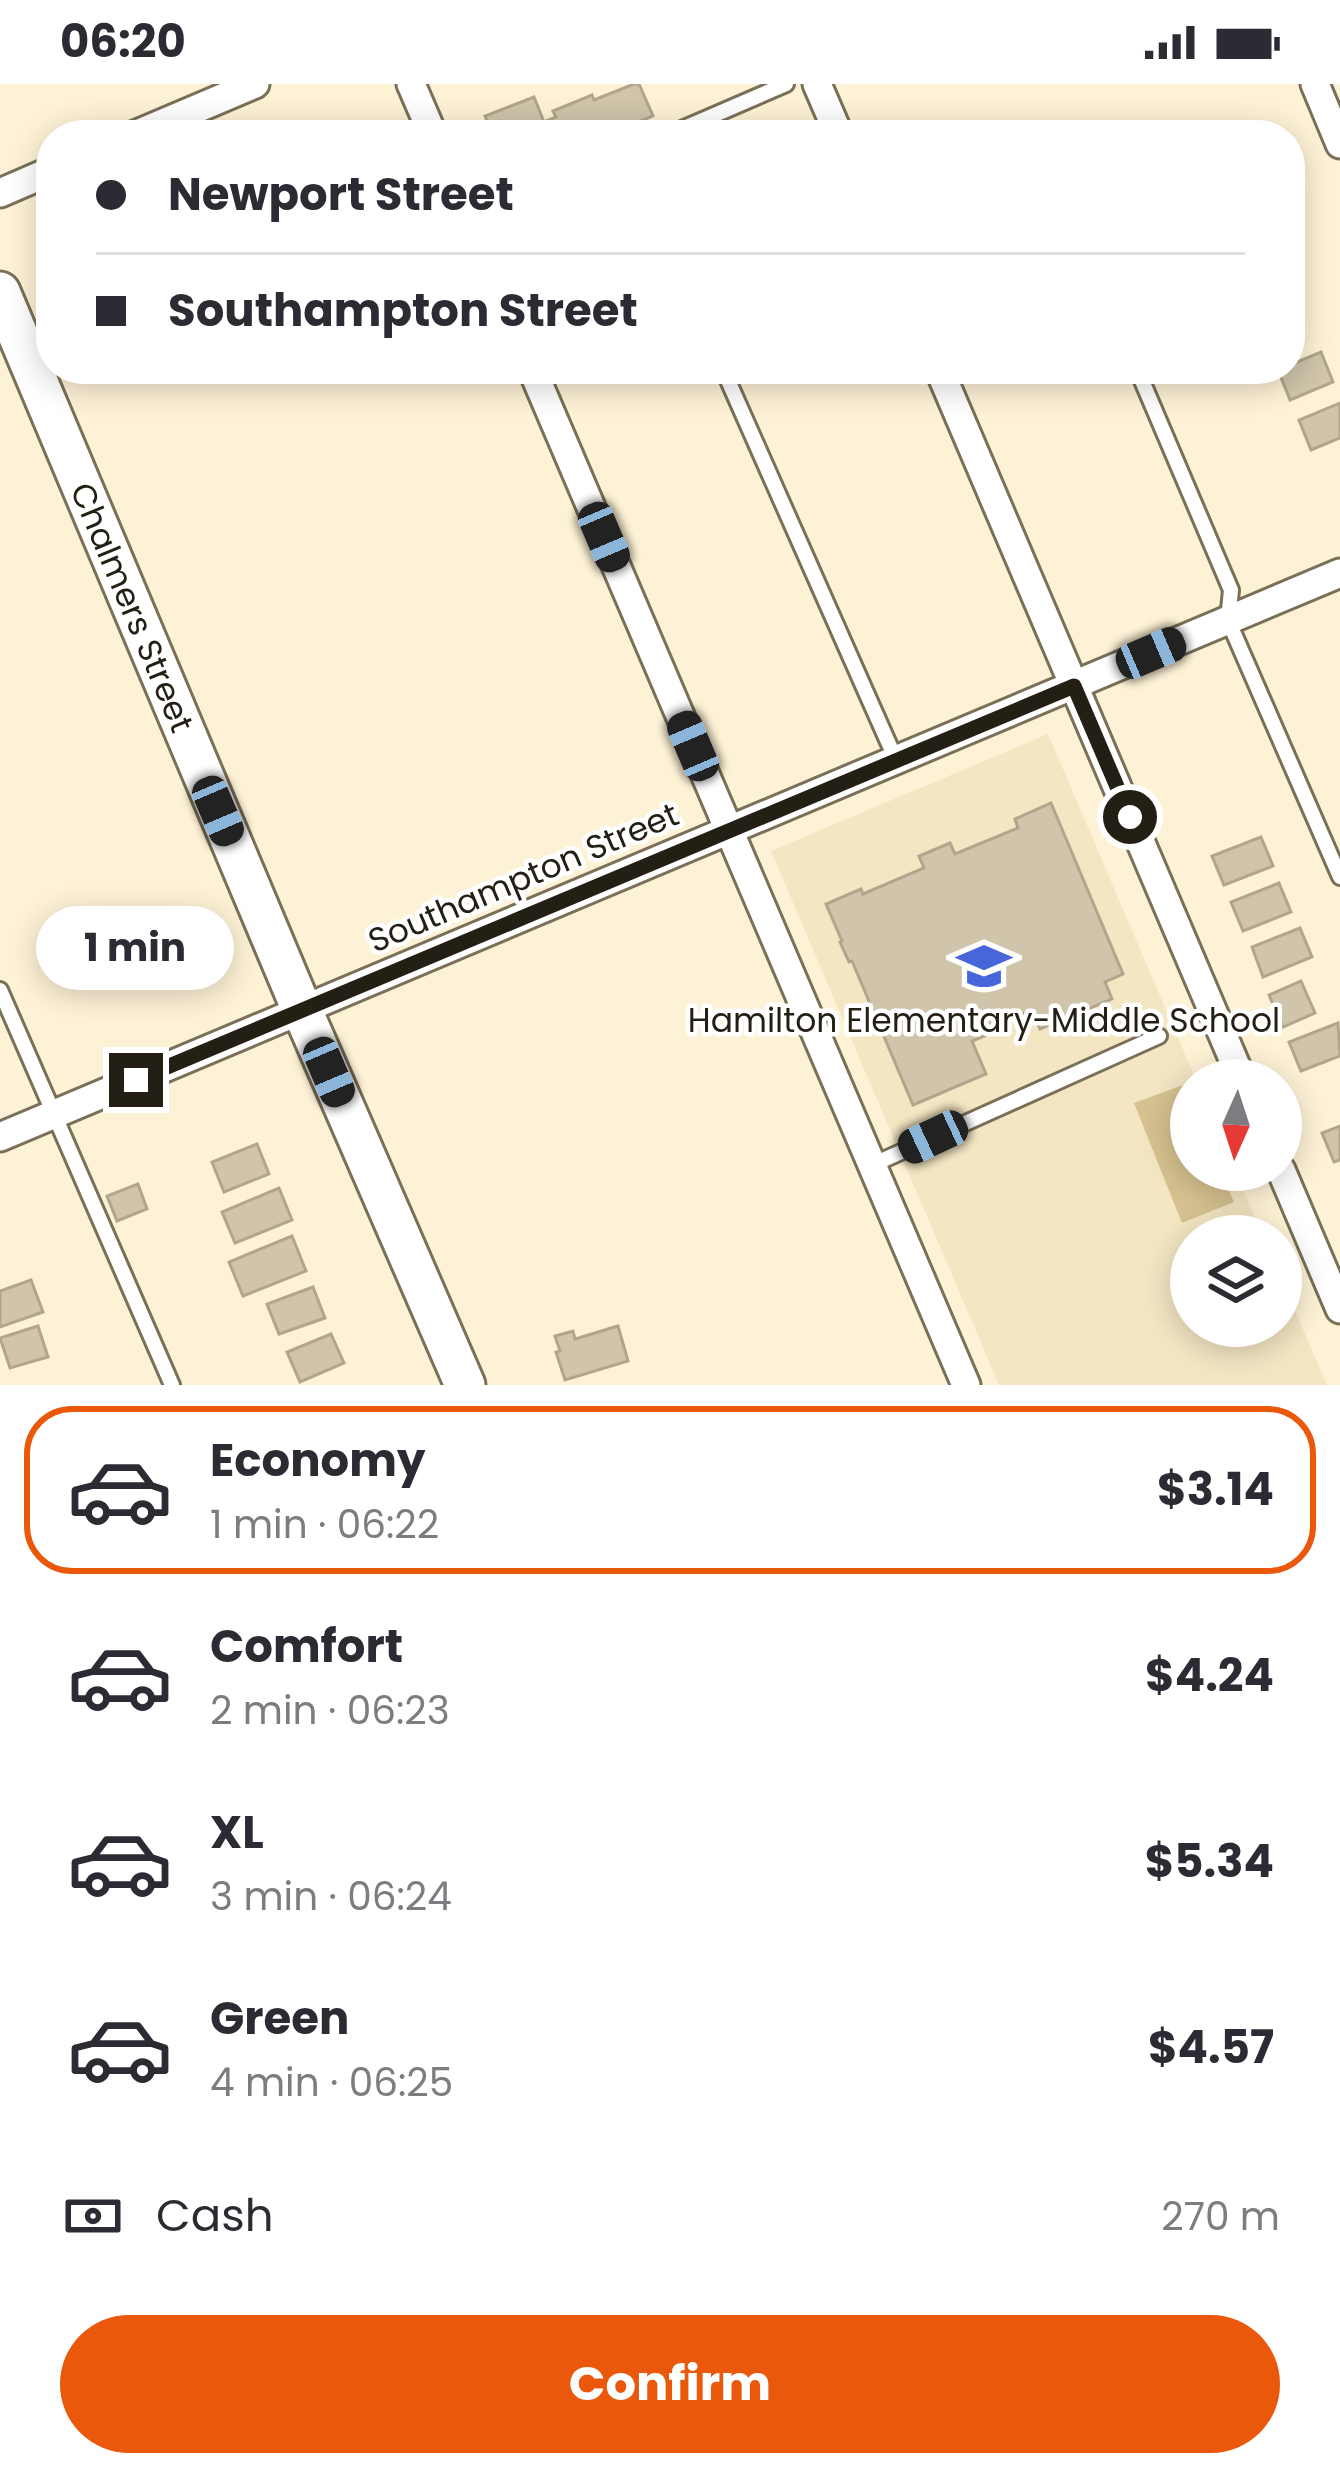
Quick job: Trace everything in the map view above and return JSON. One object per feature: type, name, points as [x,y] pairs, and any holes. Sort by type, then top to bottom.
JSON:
[{"type":"street","points":[[170,120],[255,84]]},
{"type":"street","points":[[411,84],[427,120]]},
{"type":"street","points":[[817,84],[833,120]]},
{"type":"street","points":[[1315,84],[1340,143]]},
{"type":"street","points":[[0,193],[36,177]]},
{"type":"street","name":"Chalmers Street","points":[[0,292],[36,378]]},
{"type":"street","name":"Chalmers Street","points":[[39,384],[465,1385]]},
{"type":"street","points":[[538,384],[966,1385]]},
{"type":"street","points":[[945,384],[1233,1059]]},
{"type":"street","name":"Southampton Street","points":[[0,1137],[1340,573]]},
{"type":"street","points":[[1290,1191],[1340,1309]]},
{"type":"lane","points":[[703,120],[786,84]]},
{"type":"lane","points":[[730,384],[896,760]]},
{"type":"lane","points":[[1143,384],[1231,590],[1228,620],[1340,877]]},
{"type":"lane","points":[[0,991],[172,1385]]},
{"type":"lane","points":[[872,1165],[1159,1036]]},
{"type":"shaded area","name":"Hamilton Elementary-Middle School","points":[[1048,734],[1187,1059],[1170,1059],[1170,1191],[1244,1191],[1254,1215],[1170,1215],[1170,1347],[1302,1347],[1302,1327],[1327,1385],[999,1385],[771,851]]},
{"type":"shaded area","points":[[1170,1090],[1170,1191],[1229,1191],[1234,1202],[1202,1215],[1179,1215],[1134,1103]]},
{"type":"building","points":[[639,84],[653,116],[643,120],[549,120],[556,117],[553,111],[592,95],[594,100]]},
{"type":"building","points":[[534,97],[543,120],[487,120],[485,116]]},
{"type":"building","points":[[1321,352],[1333,382],[1290,400],[1284,384],[1305,384],[1305,359]]},
{"type":"building","points":[[1340,403],[1340,438],[1311,450],[1299,420]]},
{"type":"building","points":[[1051,803],[1123,974],[1105,982],[1112,999],[1040,1029],[1032,1010],[990,1028],[992,1033],[972,1041],[986,1074],[913,1105],[826,904],[924,868],[919,856],[950,843],[955,854],[1018,828],[1015,819]]},
{"type":"building","points":[[1261,837],[1273,866],[1224,885],[1212,856]]},
{"type":"building","points":[[1279,883],[1291,912],[1243,931],[1231,902]]},
{"type":"building","points":[[1300,928],[1312,957],[1263,977],[1252,947]]},
{"type":"building","points":[[1301,981],[1315,1013],[1283,1027],[1269,995]]},
{"type":"building","points":[[1338,1023],[1340,1056],[1302,1071],[1302,1059],[1296,1059],[1289,1042]]},
{"type":"building","points":[[1340,1126],[1340,1160],[1334,1162],[1322,1133]]},
{"type":"building","points":[[257,1144],[269,1174],[224,1192],[212,1162]]},
{"type":"building","points":[[138,1184],[147,1209],[117,1221],[107,1196]]},
{"type":"building","points":[[279,1188],[292,1220],[235,1243],[222,1212]]},
{"type":"building","points":[[292,1236],[306,1271],[243,1296],[229,1262]]},
{"type":"building","points":[[31,1280],[43,1312],[0,1327],[0,1291]]},
{"type":"building","points":[[313,1287],[325,1318],[279,1334],[267,1304]]},
{"type":"building","points":[[38,1326],[48,1357],[10,1368],[0,1338]]},
{"type":"building","points":[[618,1326],[628,1361],[565,1380],[555,1336],[573,1331],[575,1339]]},
{"type":"building","points":[[331,1334],[344,1363],[300,1382],[287,1352]]},
{"type":"place","name":"Hamilton Elementary-Middle School","points":[[984,966]]},
{"type":"route","points":[[136,1080],[1074,686],[1130,817]]}]
